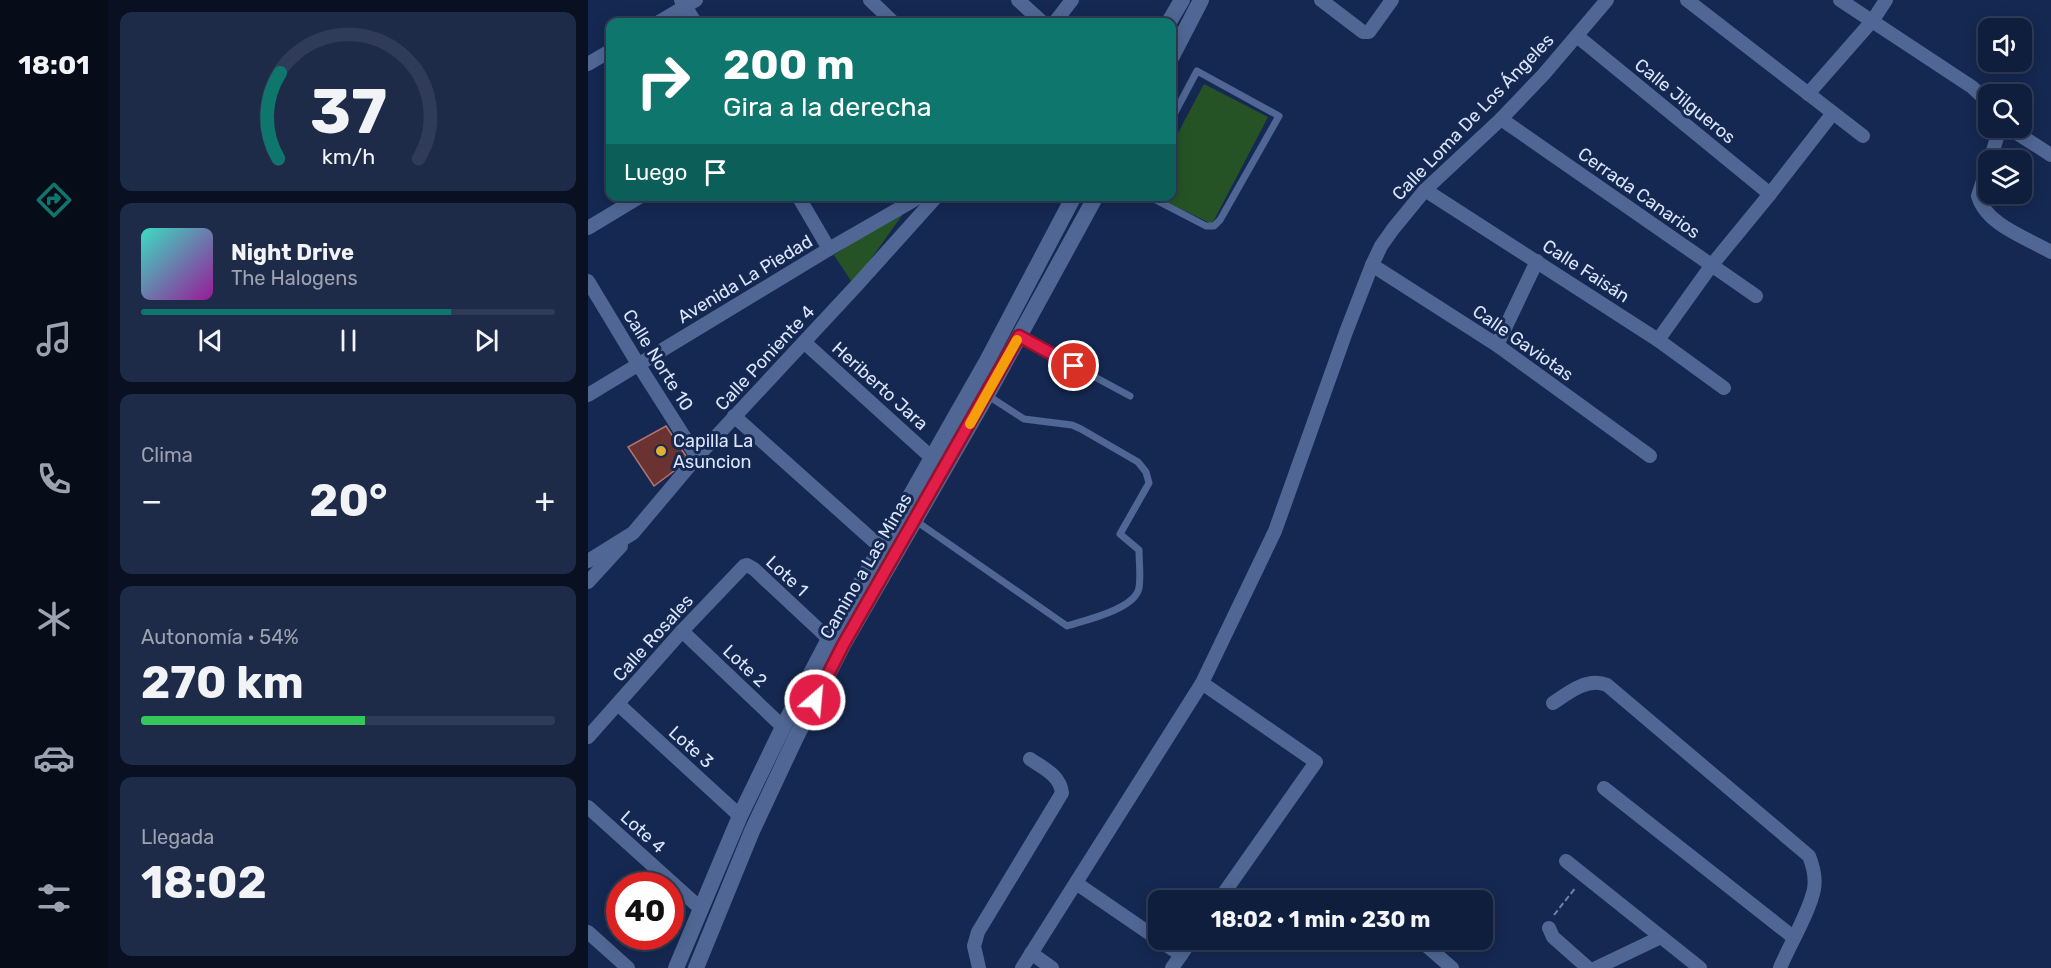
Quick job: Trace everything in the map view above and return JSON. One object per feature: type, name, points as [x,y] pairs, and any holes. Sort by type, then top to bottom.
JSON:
[{"type":"street","points":[[870,0],[889,18]]},
{"type":"street","points":[[1018,0],[1037,18]]},
{"type":"street","points":[[1058,18],[1072,0]]},
{"type":"street","points":[[1171,18],[1182,0]]},
{"type":"street","points":[[1176,48],[1201,0]]},
{"type":"street","points":[[1321,0],[1363,32],[1369,32],[1392,0]]},
{"type":"street","name":"Calle Loma De Los Ángeles","points":[[1022,968],[1202,682],[1275,531],[1371,265],[1393,229],[1425,190],[1501,119],[1607,0]]},
{"type":"street","points":[[1687,0],[1863,136]]},
{"type":"street","points":[[1840,0],[1873,20],[1978,93]]},
{"type":"street","points":[[1808,94],[1873,20],[1886,0]]},
{"type":"street","points":[[665,18],[687,2],[693,18]]},
{"type":"street","name":"Calle Jilgueros","points":[[1577,36],[1770,194]]},
{"type":"street","points":[[588,64],[606,53]]},
{"type":"street","points":[[1658,340],[1711,266],[1833,113]]},
{"type":"street","name":"Cerrada Canarios","points":[[1501,119],[1756,296]]},
{"type":"street","points":[[2025,138],[2051,155]]},
{"type":"street","name":"Calle Faisán","points":[[1425,190],[1658,340],[1724,388]]},
{"type":"street","points":[[588,228],[633,201]]},
{"type":"street","points":[[801,201],[829,249]]},
{"type":"street","name":"Avenida La Piedad","points":[[588,395],[912,201]]},
{"type":"street","name":"Calle Poniente 4","points":[[588,561],[633,534],[697,457],[932,201]]},
{"type":"street","name":"Camino a Las Minas","points":[[676,968],[740,816],[829,639],[887,553],[915,520],[1019,336],[1083,201]]},
{"type":"street","name":"Camino a Las Minas","points":[[696,968],[752,831],[932,458],[1083,201]]},
{"type":"street","points":[[1981,204],[1999,224],[2051,252]]},
{"type":"street","points":[[1497,345],[1537,261]]},
{"type":"street","name":"Calle Gaviotas","points":[[1371,265],[1497,345],[1650,456]]},
{"type":"street","name":"Calle Norte 10","points":[[588,281],[697,457]]},
{"type":"street","name":"Heriberto Jara","points":[[804,342],[932,458]]},
{"type":"street","points":[[734,416],[887,553]]},
{"type":"street","points":[[588,582],[633,534]]},
{"type":"street","name":"Lote 1","points":[[747,565],[829,639]]},
{"type":"street","name":"Calle Rosales","points":[[588,737],[741,567],[747,565]]},
{"type":"street","name":"Lote 2","points":[[682,631],[783,727]]},
{"type":"street","points":[[1202,682],[1316,762],[1226,890]]},
{"type":"street","points":[[1553,703],[1583,685],[1594,682],[1607,685],[1809,856],[1813,867],[1815,888],[1809,907],[1780,968]]},
{"type":"street","name":"Lote 3","points":[[618,704],[740,816]]},
{"type":"street","points":[[979,968],[974,946],[978,932],[1062,793],[1057,777],[1029,759]]},
{"type":"street","points":[[1604,788],[1793,937]]},
{"type":"street","name":"Lote 4","points":[[588,807],[700,908]]},
{"type":"street","points":[[1566,861],[1700,968]]},
{"type":"street","points":[[1076,883],[1181,955]]},
{"type":"street","points":[[1549,928],[1553,937],[1588,968]]},
{"type":"street","points":[[588,932],[628,968]]},
{"type":"street","points":[[1596,968],[1661,937]]},
{"type":"street","points":[[1172,968],[1184,950]]},
{"type":"street","points":[[1432,950],[1452,968]]},
{"type":"street","points":[[1031,954],[1052,968]]},
{"type":"lane","points":[[1158,201],[1206,226],[1214,226],[1220,220],[1279,116],[1197,71],[1176,110]]},
{"type":"lane","points":[[1019,336],[1130,396]]},
{"type":"lane","points":[[915,520],[1067,626],[1124,606],[1134,599],[1139,589],[1139,550],[1120,534],[1149,483],[1146,472],[1138,462],[1072,425],[1024,419],[987,395]]},
{"type":"path","points":[[1549,928],[1552,918],[1585,875]]},
{"type":"green space","points":[[1204,84],[1268,117],[1212,224],[1164,201],[1176,201],[1176,136]]},
{"type":"green space","points":[[908,207],[853,284],[834,255]]},
{"type":"building","name":"Capilla La Asuncion","points":[[666,426],[686,456],[674,471],[654,486],[628,447]]},
{"type":"slow traffic","points":[[970,424],[1017,340]]},
{"type":"place","name":"Capilla La Asuncion","points":[[661,451]]},
{"type":"route","points":[[815,700],[843,645],[1019,336],[1074,366]]}]
